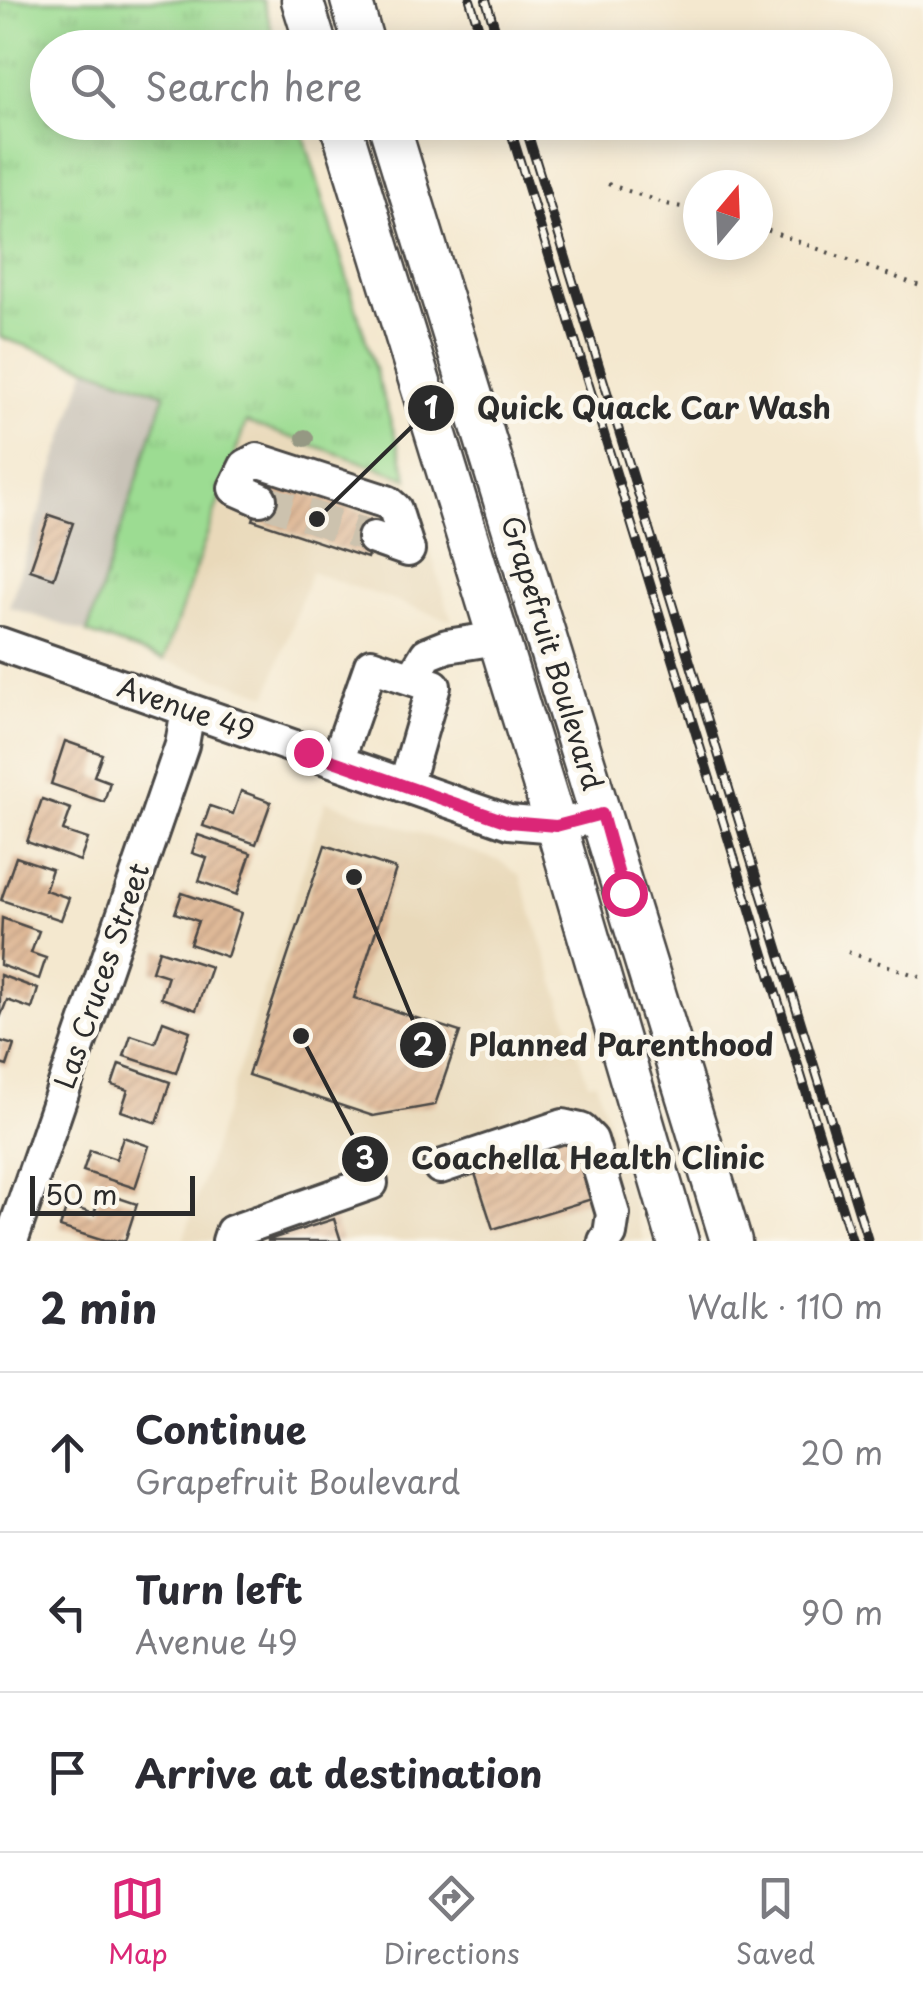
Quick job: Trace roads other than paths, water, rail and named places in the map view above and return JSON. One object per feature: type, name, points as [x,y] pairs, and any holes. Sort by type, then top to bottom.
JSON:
[{"type":"main road","points":[[302,0],[311,30]]},
{"type":"main road","points":[[351,0],[360,30]]},
{"type":"main road","name":"Grapefruit Boulevard","points":[[346,140],[556,826],[678,1241]]},
{"type":"main road","name":"Grapefruit Boulevard","points":[[394,140],[731,1241]]},
{"type":"street","points":[[260,499],[235,488],[246,466],[256,460],[387,502],[395,509],[408,550],[374,538]]},
{"type":"street","points":[[412,677],[427,654],[446,646],[498,638]]},
{"type":"street","name":"Avenue 49","points":[[0,644],[508,822],[556,826],[602,814]]},
{"type":"street","points":[[336,762],[371,665],[412,677],[434,686],[405,786]]},
{"type":"street","name":"Las Cruces Street","points":[[11,1241],[178,756],[188,710]]},
{"type":"street","points":[[440,1167],[563,1126],[581,1130],[591,1140],[613,1214],[605,1241]]},
{"type":"street","points":[[229,1241],[232,1232],[372,1182]]},
{"type":"tunnel","points":[[260,499],[374,538]]},
{"type":"railway","points":[[470,0],[479,30]]},
{"type":"railway","points":[[486,0],[495,30]]},
{"type":"railway","points":[[514,140],[852,1241]]},
{"type":"railway","points":[[530,140],[868,1241]]},
{"type":"place","name":"Quick Quack Car Wash","points":[[317,519]]},
{"type":"place","name":"Planned Parenthood","points":[[354,877]]},
{"type":"place","name":"Coachella Health Clinic","points":[[301,1036]]}]
